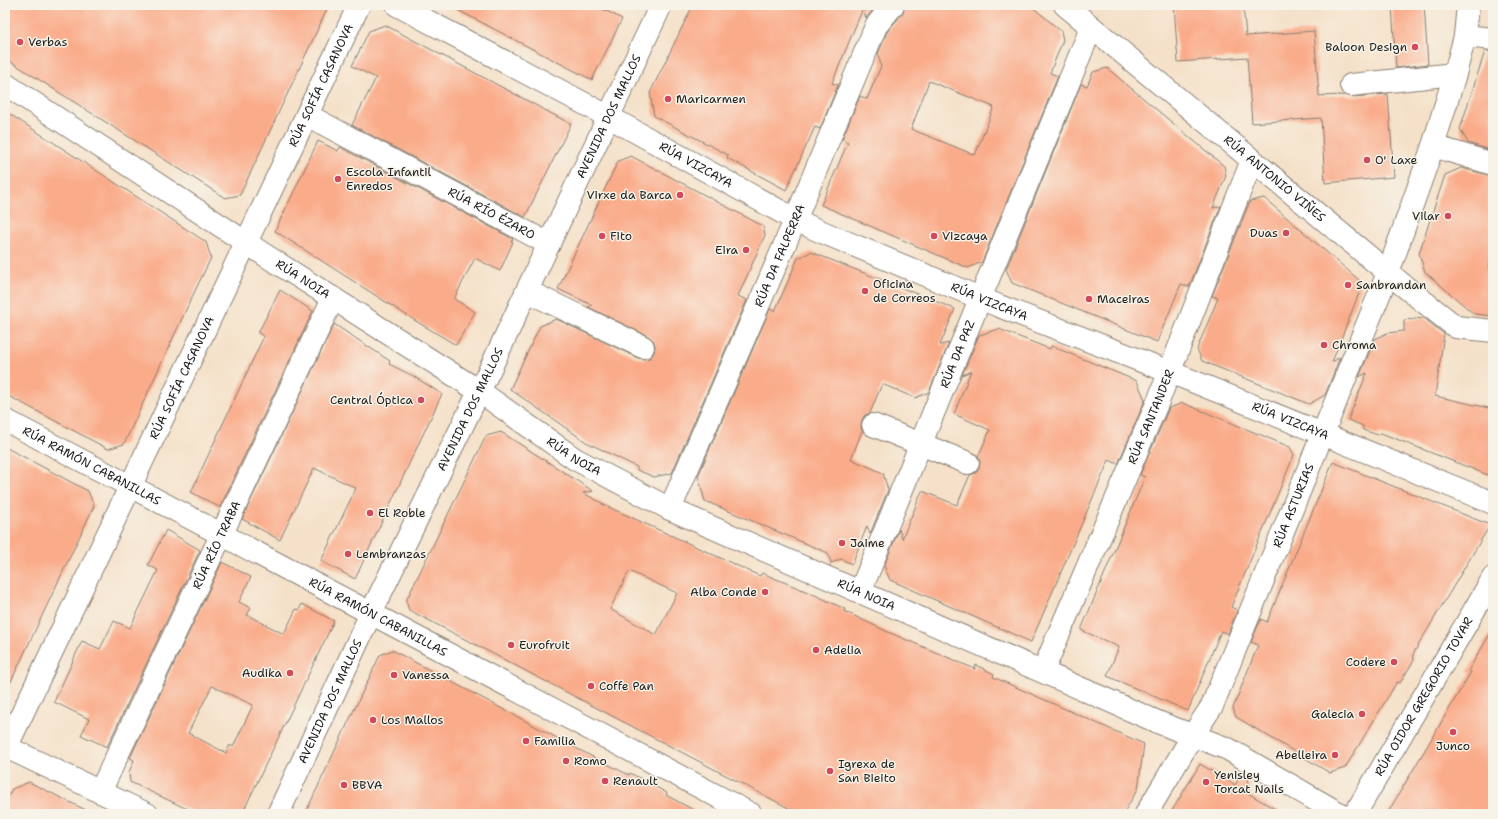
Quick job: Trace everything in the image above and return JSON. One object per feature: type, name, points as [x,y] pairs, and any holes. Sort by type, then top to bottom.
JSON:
[{"type":"street","name":"RÚA SOFÍA CASANOVA","points":[[6,749],[359,5]]},
{"type":"street","name":"RÚA VIZCAYA","points":[[397,5],[431,15],[609,117],[796,220],[981,298],[1323,433],[1493,503]]},
{"type":"street","name":"AVENIDA DOS MALLOS","points":[[278,814],[371,613],[527,291],[661,5]]},
{"type":"street","name":"RÚA DA FALPERRA","points":[[670,509],[796,220],[876,26],[893,5]]},
{"type":"street","name":"RÚA ANTONIO VIÑES","points":[[1065,5],[1388,273],[1456,327],[1493,331]]},
{"type":"street","name":"RÚA ASTURIAS","points":[[1146,814],[1212,706],[1388,273],[1433,146],[1455,74],[1465,36],[1468,5]]},
{"type":"street","name":"RÚA DA PAZ","points":[[860,592],[1091,28]]},
{"type":"street","points":[[1465,36],[1493,39]]},
{"type":"street","points":[[1350,85],[1455,74]]},
{"type":"street","name":"RÚA NOIA","points":[[5,84],[246,242],[479,391],[575,459],[670,509],[1044,671],[1160,723],[1228,749],[1340,814]]},
{"type":"street","name":"RÚA RÍO ÉZARO","points":[[307,115],[549,244]]},
{"type":"street","points":[[1433,146],[1493,164]]},
{"type":"street","name":"RÚA SANTANDER","points":[[1044,671],[1170,372],[1252,160]]},
{"type":"street","points":[[527,291],[643,347]]},
{"type":"street","name":"RÚA RÍO TRABA","points":[[100,792],[333,298]]},
{"type":"street","name":"RÚA RAMÓN CABANILLAS","points":[[5,420],[752,814]]},
{"type":"street","points":[[873,425],[968,463]]},
{"type":"street","name":"RÚA OIDOR GREGORIO TOVAR","points":[[1355,814],[1493,578]]},
{"type":"street","points":[[6,749],[146,814]]},
{"type":"building","points":[[8,5],[329,5],[240,195],[225,198],[5,58],[5,14]]},
{"type":"building","points":[[448,5],[595,5],[622,19],[592,80]]},
{"type":"building","points":[[693,5],[877,5],[866,18],[863,8],[832,83],[838,85],[820,129],[815,127],[786,190],[727,158],[728,155],[654,116],[650,93]]},
{"type":"building","points":[[905,5],[1030,5],[1061,31],[1063,40],[1050,73],[1058,76],[982,262],[968,268],[821,205],[848,142],[842,139],[860,96],[867,99],[881,66],[878,54],[887,32],[903,13]],"holes":[[[929,81],[994,107],[975,155],[911,129]]]},
{"type":"building","points":[[1174,5],[1243,5],[1246,36],[1314,31],[1319,96],[1344,95],[1352,97],[1388,94],[1394,177],[1325,183],[1321,118],[1252,123],[1247,57],[1178,62]]},
{"type":"building","points":[[1392,5],[1424,5],[1428,64],[1396,68]]},
{"type":"building","points":[[385,25],[571,124],[525,217],[352,125],[376,78],[352,66],[369,31]]},
{"type":"building","points":[[1485,51],[1493,51],[1493,151],[1468,143],[1460,129]]},
{"type":"building","points":[[1107,68],[1224,166],[1226,176],[1213,208],[1221,206],[1189,287],[1181,284],[1157,342],[1012,283],[1006,269],[1081,84],[1087,86],[1093,72]]},
{"type":"building","points":[[5,111],[206,242],[211,258],[124,444],[108,449],[5,394]]},
{"type":"building","points":[[318,141],[338,151],[340,147],[513,239],[500,271],[475,258],[454,299],[475,312],[456,345],[414,320],[275,231]]},
{"type":"building","points":[[631,156],[763,226],[765,235],[738,296],[747,300],[672,473],[654,477],[637,470],[637,467],[586,442],[510,389],[540,326],[556,319],[638,358],[650,358],[654,353],[655,346],[653,340],[648,336],[588,307],[592,305],[558,289],[618,161]]},
{"type":"building","points":[[1461,168],[1493,176],[1493,243],[1489,269],[1493,270],[1493,316],[1474,314],[1425,272],[1419,253],[1445,175]]},
{"type":"building","points":[[1264,198],[1359,280],[1361,288],[1332,362],[1340,357],[1325,395],[1309,404],[1202,361],[1197,349],[1218,298],[1212,296],[1250,201]]},
{"type":"building","points":[[811,252],[955,309],[940,345],[949,343],[929,392],[915,398],[882,384],[870,413],[865,415],[862,420],[862,431],[851,459],[883,473],[888,490],[870,534],[867,526],[852,564],[841,559],[831,563],[828,553],[705,501],[698,476],[770,309],[775,311],[798,258]]},
{"type":"building","points":[[280,290],[313,311],[219,507],[191,492],[264,336],[258,333]]},
{"type":"building","points":[[1424,318],[1444,334],[1435,396],[1493,409],[1493,477],[1381,433],[1378,435],[1363,430],[1363,426],[1348,420],[1367,373],[1359,377],[1375,339],[1387,333],[1404,331],[1404,320]]},
{"type":"building","points":[[334,324],[390,361],[389,364],[413,376],[442,394],[355,579],[321,561],[356,488],[314,468],[280,540],[242,519]]},
{"type":"building","points":[[999,329],[1050,349],[1051,346],[1137,381],[1145,400],[1118,464],[1109,460],[1031,642],[890,580],[884,566],[899,529],[902,539],[922,491],[957,505],[970,475],[976,473],[979,468],[980,462],[978,457],[990,430],[954,414],[971,371],[962,375],[979,335]]},
{"type":"building","points":[[1183,403],[1290,447],[1294,455],[1231,607],[1237,610],[1228,634],[1221,631],[1188,711],[1107,676],[1119,647],[1081,630],[1145,477],[1140,475],[1169,408]]},
{"type":"building","points":[[501,432],[593,491],[583,493],[602,504],[760,576],[762,573],[815,595],[888,632],[975,669],[976,665],[994,674],[993,677],[1144,744],[1138,789],[1123,814],[800,814],[409,610],[406,601],[486,436]],"holes":[[[629,571],[677,593],[656,635],[610,609]]]},
{"type":"building","points":[[5,447],[88,491],[94,506],[5,694]]},
{"type":"building","points":[[1333,462],[1490,525],[1413,654],[1414,660],[1400,683],[1397,682],[1345,768],[1330,773],[1236,717],[1233,708],[1258,645],[1251,642],[1261,619],[1267,622]]},
{"type":"building","points":[[166,530],[200,550],[107,747],[81,735],[89,719],[54,702],[82,641],[100,649],[114,621],[130,628],[158,570],[148,565]]},
{"type":"building","points":[[222,562],[251,577],[239,602],[251,608],[247,615],[284,634],[296,609],[299,610],[302,604],[334,621],[242,814],[198,814],[130,782],[129,772],[134,760],[130,758]],"holes":[[[212,686],[253,705],[233,747],[230,745],[226,753],[188,733]]]},
{"type":"building","points":[[1493,629],[1493,814],[1387,814],[1471,672],[1468,671]]},
{"type":"building","points":[[392,650],[591,756],[629,775],[630,773],[701,814],[305,814],[380,655]]},
{"type":"building","points":[[1200,764],[1235,785],[1243,772],[1248,775],[1249,794],[1284,814],[1170,814]]},
{"type":"building","points":[[29,782],[94,814],[5,814],[5,803],[12,789]]},
{"type":"place","name":"Verbas","points":[[20,42]]},
{"type":"place","name":"Baloon Design","points":[[1415,47]]},
{"type":"place","name":"Maricarmen","points":[[668,99]]},
{"type":"place","name":"O' Laxe","points":[[1367,160]]},
{"type":"place","name":"Escola Infantil Enredos","points":[[338,179]]},
{"type":"place","name":"Virxe da Barca","points":[[680,195]]},
{"type":"place","name":"Vilar","points":[[1448,216]]},
{"type":"place","name":"Duas","points":[[1286,233]]},
{"type":"place","name":"Fito","points":[[602,236]]},
{"type":"place","name":"Vizcaya","points":[[934,236]]},
{"type":"place","name":"Eira","points":[[746,250]]},
{"type":"place","name":"Sanbrandan","points":[[1348,285]]},
{"type":"place","name":"Oficina de Correos","points":[[865,291]]},
{"type":"place","name":"Maceiras","points":[[1089,299]]},
{"type":"place","name":"Chroma","points":[[1324,345]]},
{"type":"place","name":"Central Óptica","points":[[421,400]]},
{"type":"place","name":"El Roble","points":[[370,513]]},
{"type":"place","name":"Jaime","points":[[842,543]]},
{"type":"place","name":"Lembranzas","points":[[348,554]]},
{"type":"place","name":"Alba Conde","points":[[765,592]]},
{"type":"place","name":"Eurofruit","points":[[511,645]]},
{"type":"place","name":"Adelia","points":[[816,650]]},
{"type":"place","name":"Codere","points":[[1394,662]]},
{"type":"place","name":"Audika","points":[[290,673]]},
{"type":"place","name":"Vanessa","points":[[394,675]]},
{"type":"place","name":"Coffe Pan","points":[[591,686]]},
{"type":"place","name":"Galecia","points":[[1362,714]]},
{"type":"place","name":"Los Mallos","points":[[373,720]]},
{"type":"place","name":"Junco","points":[[1453,732]]},
{"type":"place","name":"Familia","points":[[526,741]]},
{"type":"place","name":"Abelleira","points":[[1335,755]]},
{"type":"place","name":"Romo","points":[[566,761]]},
{"type":"place","name":"Igrexa de San Bieito","points":[[830,771]]},
{"type":"place","name":"Renault","points":[[605,781]]},
{"type":"place","name":"Yenisley Torcat Nails","points":[[1206,782]]},
{"type":"place","name":"BBVA","points":[[344,785]]}]
